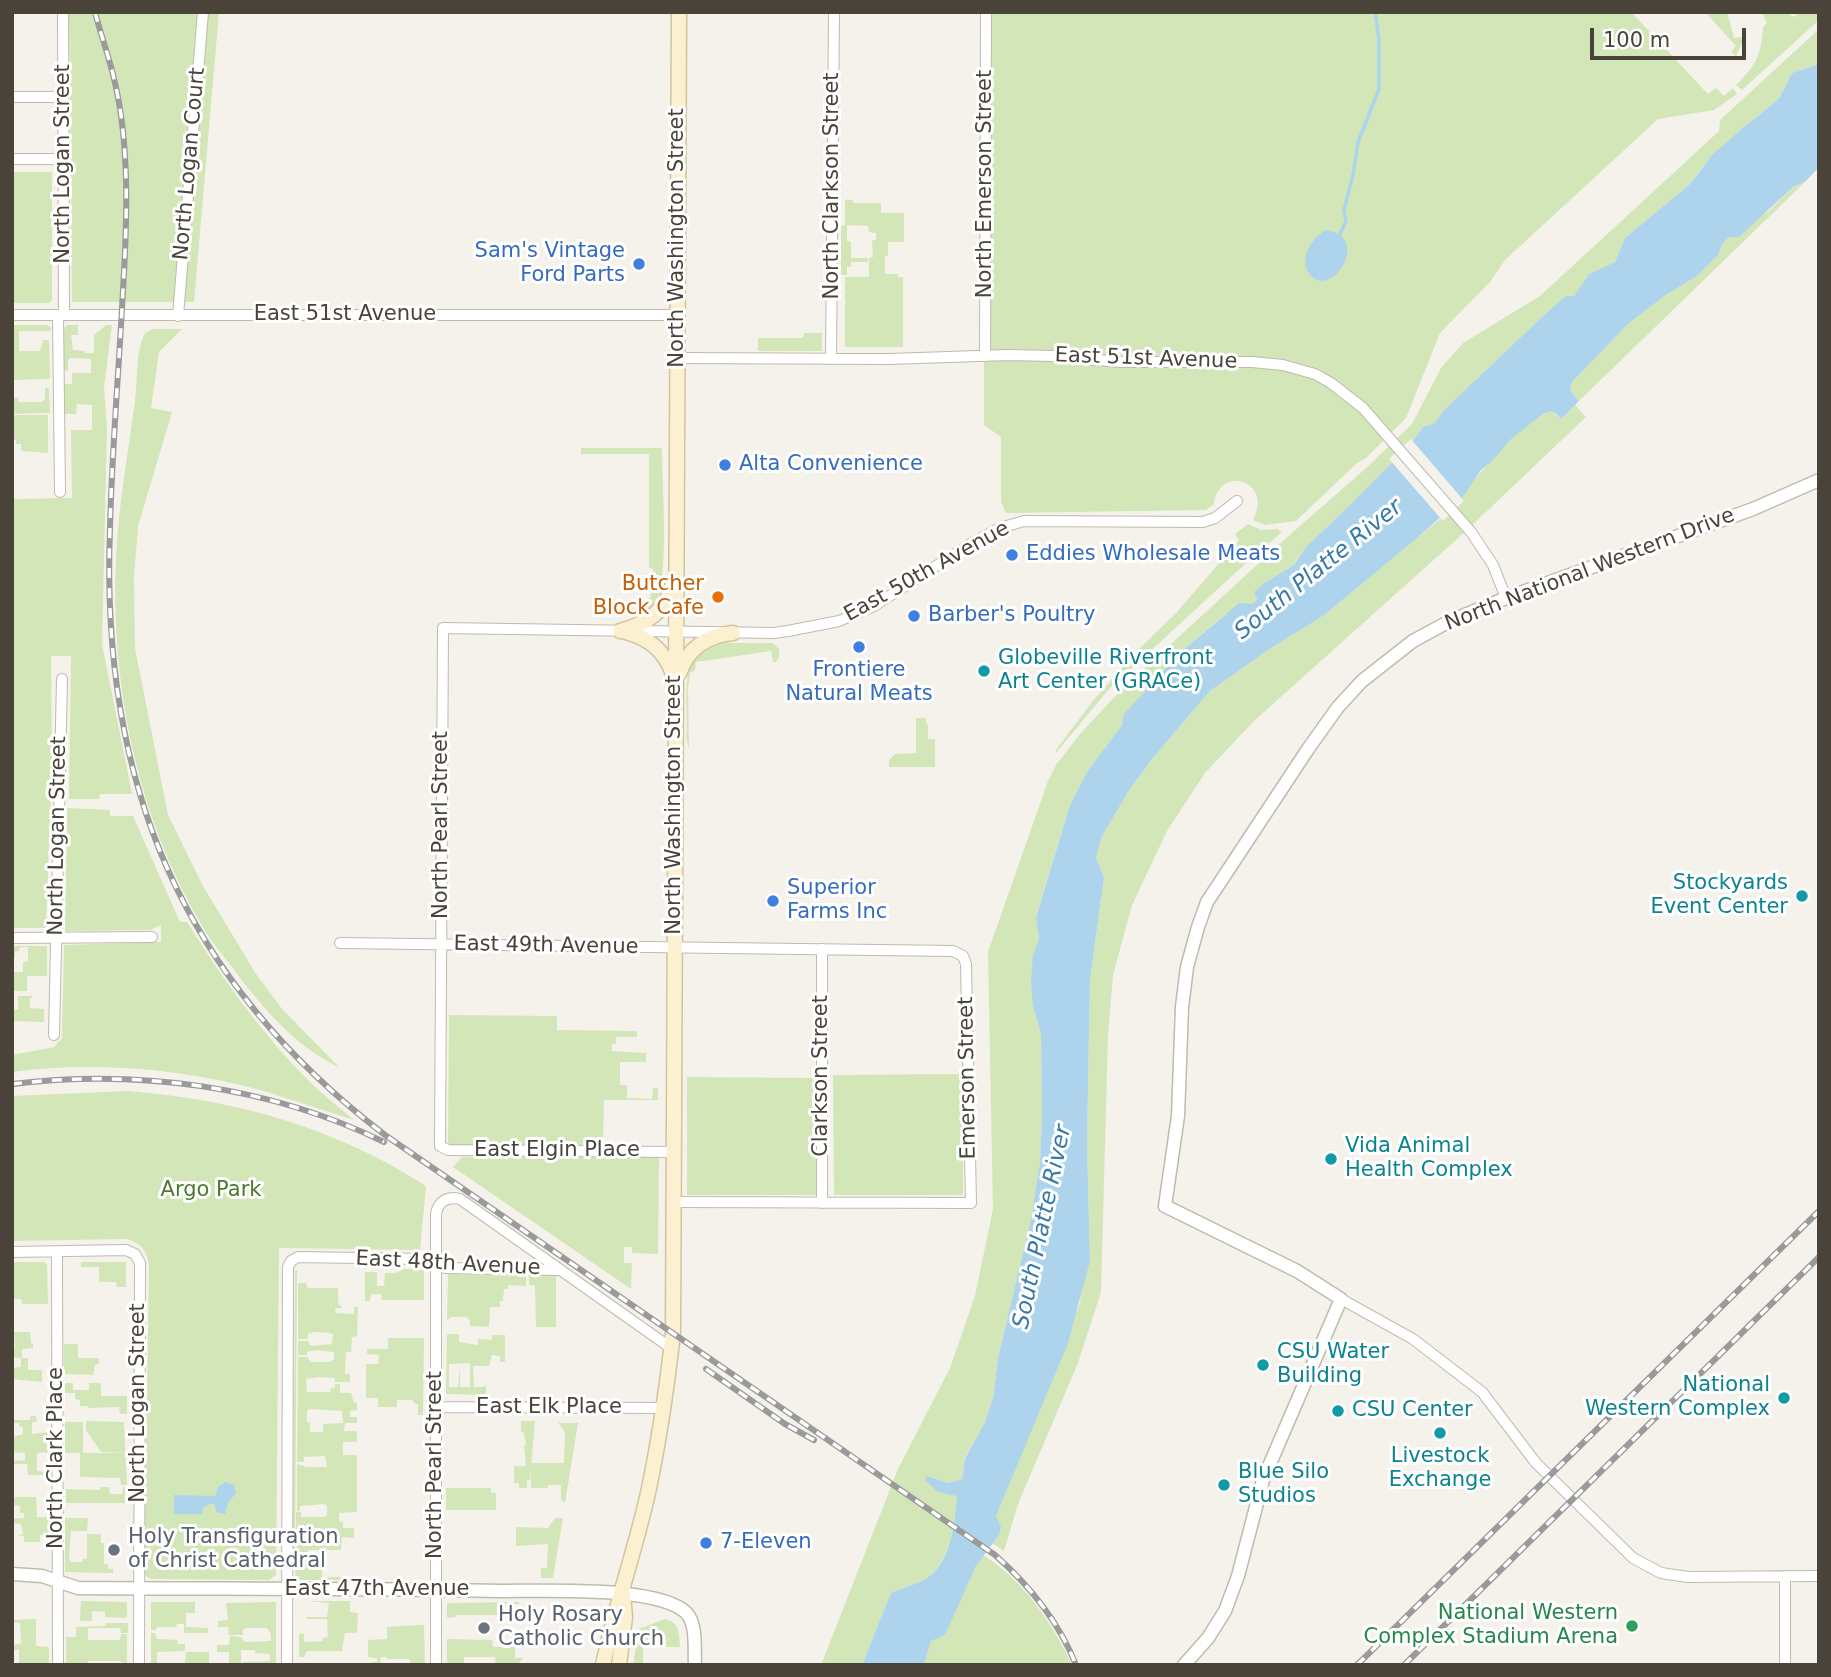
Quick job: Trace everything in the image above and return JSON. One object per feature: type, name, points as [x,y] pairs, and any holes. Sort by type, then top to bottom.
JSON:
[{"type":"main road","name":"North Washington Street","points":[[603,1665],[613,1614],[622,1593],[648,1492],[671,1348],[679,12]]},
{"type":"main road","points":[[620,631],[642,624],[657,614],[669,595],[676,568]]},
{"type":"main road","points":[[620,631],[641,637],[658,648],[670,665],[676,686]]},
{"type":"main road","points":[[676,686],[683,663],[695,648],[712,637],[733,633]]},
{"type":"main road","name":"North Washington Street","points":[[619,1665],[625,1617],[622,1593]]},
{"type":"street","name":"North Logan Street","points":[[60,492],[63,12]]},
{"type":"street","name":"North Logan Court","points":[[178,316],[203,12]]},
{"type":"street","name":"North Clarkson Street","points":[[831,359],[834,12]]},
{"type":"street","name":"North Emerson Street","points":[[985,356],[986,12]]},
{"type":"street","points":[[12,97],[63,97]]},
{"type":"street","points":[[12,159],[64,159]]},
{"type":"street","name":"East 51st Avenue","points":[[12,315],[677,315]]},
{"type":"street","name":"East 51st Avenue","points":[[677,358],[1054,356],[1119,362],[1252,362],[1283,365],[1315,374],[1356,401],[1471,531],[1493,565],[1506,598]]},
{"type":"street","name":"North National Western Drive","points":[[1341,1299],[1297,1271],[1165,1206],[1178,1116],[1182,1007],[1187,967],[1207,902],[1338,706],[1362,681],[1413,641],[1448,622],[1506,598],[1753,509],[1819,480]]},
{"type":"street","name":"East 50th Avenue","points":[[443,628],[774,633],[839,621],[874,606],[972,543],[1000,528],[1024,521],[1203,522],[1215,518],[1237,501]]},
{"type":"street","name":"North Pearl Street","points":[[442,1148],[443,628]]},
{"type":"street","name":"North Logan Street","points":[[54,1035],[62,679]]},
{"type":"street","points":[[12,938],[152,937]]},
{"type":"street","name":"East 49th Avenue","points":[[340,943],[953,951],[961,954]]},
{"type":"street","name":"Clarkson Street","points":[[822,949],[822,1203]]},
{"type":"street","name":"Emerson Street","points":[[822,1203],[971,1203],[967,964],[961,954]]},
{"type":"street","name":"East Elgin Place","points":[[442,1148],[673,1152]]},
{"type":"street","name":"North Pearl Street","points":[[436,1665],[437,1208],[444,1200],[455,1198],[561,1269]]},
{"type":"street","points":[[673,1202],[822,1203]]},
{"type":"street","name":"North Logan Street","points":[[57,1251],[126,1250],[137,1256],[140,1268],[139,1665]]},
{"type":"street","points":[[12,1252],[57,1251]]},
{"type":"street","name":"North Clark Place","points":[[57,1251],[58,1665]]},
{"type":"street","name":"East 48th Avenue","points":[[287,1589],[288,1267],[292,1259],[422,1259],[446,1268],[561,1269],[671,1348]]},
{"type":"street","points":[[1184,1665],[1208,1638],[1225,1611],[1238,1576],[1263,1480],[1341,1299],[1413,1339],[1482,1392],[1536,1463],[1633,1558],[1661,1573],[1688,1577],[1819,1576]]},
{"type":"street","name":"East Elk Place","points":[[436,1407],[662,1408]]},
{"type":"street","name":"East 47th Avenue","points":[[12,1574],[58,1580],[78,1588],[622,1593],[673,1605],[687,1613],[692,1624],[695,1665]]},
{"type":"street","points":[[1785,1576],[1785,1665]]},
{"type":"street","points":[[287,1589],[287,1665]]},
{"type":"green space","points":[[69,12],[219,12],[194,302],[72,302]]},
{"type":"green space","points":[[983,12],[1631,12],[1708,94],[1716,88],[1724,96],[1733,88],[1737,94],[1714,110],[1658,119],[1505,260],[1490,282],[1440,333],[1406,418],[1296,521],[1265,525],[1253,520],[1258,506],[1256,495],[1251,487],[1234,481],[1225,484],[1218,492],[1214,504],[1206,510],[1006,513],[1001,502],[1001,437],[984,425]]},
{"type":"green space","points":[[1705,12],[1727,12],[1734,38],[1741,37],[1743,41],[1736,56],[1731,52],[1736,46]]},
{"type":"green space","points":[[1762,12],[1783,12],[1795,17],[1798,12],[1819,12],[1819,20],[1742,90],[1736,85],[1756,59],[1763,27],[1767,23]]},
{"type":"green space","points":[[1819,29],[1819,64],[1792,73],[1780,97],[1703,166],[1690,184],[1625,238],[1615,262],[1589,274],[1574,296],[1566,296],[1544,315],[1445,409],[1434,423],[1423,427],[1414,440],[1307,546],[1294,565],[1264,583],[1255,592],[1257,599],[1253,605],[1225,614],[1182,651],[1125,714],[1122,725],[1087,772],[1070,805],[1036,916],[1039,939],[1033,954],[1033,1006],[1041,1033],[1040,1162],[1031,1219],[998,1358],[993,1398],[985,1422],[965,1457],[962,1479],[948,1483],[927,1476],[958,1495],[950,1540],[942,1562],[927,1578],[891,1594],[862,1665],[821,1665],[898,1469],[950,1368],[975,1296],[993,1209],[988,952],[1056,765],[1080,734],[1120,691],[1412,424],[1441,368],[1463,343],[1540,296],[1719,131],[1720,120]]},
{"type":"green space","points":[[12,172],[52,172],[52,300],[49,303],[12,303]]},
{"type":"green space","points":[[1806,181],[1579,401],[1570,390],[1572,382],[1629,323],[1697,276],[1718,255],[1729,236],[1769,211],[1793,187]]},
{"type":"green space","points":[[845,200],[853,200],[853,203],[881,203],[881,213],[904,213],[904,242],[888,242],[888,256],[885,256],[885,274],[898,274],[898,277],[903,277],[903,347],[845,347],[845,277],[869,277],[869,258],[873,257],[872,240],[876,240],[876,233],[869,232],[868,226],[847,225],[851,258],[868,258],[868,262],[851,262],[851,267],[847,267],[847,275],[841,275],[841,226],[845,225]]},
{"type":"green space","points":[[12,325],[47,325],[51,328],[51,331],[19,331],[19,351],[40,351],[43,340],[49,340],[50,379],[12,380]]},
{"type":"green space","points":[[67,325],[78,325],[78,335],[71,335],[73,350],[94,353],[94,335],[106,325],[112,325],[104,387],[107,429],[102,644],[132,794],[100,794],[99,799],[69,799],[71,656],[51,656],[52,759],[46,928],[12,928],[12,499],[72,498],[71,430],[92,430],[92,405],[77,404],[76,414],[64,414],[64,384],[72,384],[72,373],[91,373],[91,359],[71,358],[68,360],[68,371],[63,370],[63,330]]},
{"type":"green space","points":[[153,329],[182,329],[159,352],[151,408],[172,412],[138,526],[134,577],[135,648],[168,815],[203,886],[256,974],[282,1009],[339,1067],[323,1059],[280,1024],[254,996],[208,935],[179,882],[160,839],[132,747],[118,652],[116,558],[139,354],[145,333]]},
{"type":"green space","points":[[804,333],[822,333],[822,351],[758,351],[758,338],[803,338]]},
{"type":"green space","points":[[45,388],[49,388],[50,413],[12,414],[12,398],[18,398],[19,402],[42,402],[45,399]]},
{"type":"green space","points":[[1575,405],[1586,417],[1467,530],[1254,721],[1205,773],[1167,831],[1132,905],[1113,975],[1108,1034],[1101,1292],[1078,1363],[1018,1504],[1004,1551],[992,1543],[999,1535],[996,1516],[1080,1303],[1090,1261],[1087,1144],[1090,980],[1104,877],[1096,858],[1102,836],[1130,789],[1152,759],[1210,691],[1323,616],[1439,520],[1510,439],[1543,414],[1550,411],[1561,419]]},
{"type":"green space","points":[[12,415],[48,415],[48,453],[21,451],[21,444],[16,444],[16,440],[12,439]]},
{"type":"green space","points":[[581,448],[662,448],[664,550],[661,588],[655,604],[639,615],[631,617],[631,611],[639,609],[648,601],[653,583],[653,569],[649,568],[649,454],[581,454]]},
{"type":"green space","points":[[1248,524],[1261,530],[1277,529],[1282,532],[1109,689],[1055,754],[1092,702],[1135,653],[1177,612],[1239,540],[1235,534]]},
{"type":"green space","points":[[720,643],[773,643],[779,649],[779,657],[773,662],[771,651],[696,662],[695,670],[690,673],[688,688],[689,748],[686,734],[688,673],[698,654],[707,647]]},
{"type":"green space","points":[[916,718],[926,718],[928,739],[935,739],[935,767],[889,767],[889,760],[895,754],[916,753]]},
{"type":"green space","points":[[67,808],[110,810],[110,816],[133,816],[180,922],[187,922],[229,985],[291,1063],[354,1120],[267,1092],[173,1073],[108,1067],[12,1072],[12,1055],[54,1047],[62,1038],[64,945],[161,942],[161,925],[150,930],[65,931]]},
{"type":"green space","points":[[12,946],[47,946],[47,976],[27,976],[27,991],[12,991],[12,972],[23,972],[23,962],[28,961],[28,947],[20,947],[19,951],[15,952],[15,958],[12,958]]},
{"type":"green space","points":[[18,996],[32,996],[30,1008],[44,1009],[44,1022],[12,1021],[12,1010],[18,1009]]},
{"type":"green space","points":[[449,1015],[557,1016],[557,1030],[637,1031],[637,1037],[616,1037],[616,1044],[612,1044],[612,1051],[646,1053],[646,1062],[620,1062],[620,1085],[627,1085],[627,1098],[652,1099],[653,1088],[658,1088],[658,1100],[604,1100],[603,1147],[448,1146]]},
{"type":"green space","points":[[963,1074],[963,1195],[834,1195],[833,1075]]},
{"type":"green space","points":[[687,1077],[817,1078],[817,1195],[687,1195]]},
{"type":"green space","name":"Argo Park","points":[[128,1091],[208,1101],[283,1120],[356,1148],[426,1186],[420,1250],[279,1248],[276,1575],[269,1580],[151,1579],[144,1575],[149,1264],[142,1248],[127,1239],[12,1241],[12,1096]]},
{"type":"green space","points":[[462,1157],[659,1157],[658,1254],[632,1253],[632,1247],[624,1247],[624,1263],[632,1263],[631,1289],[453,1167]]},
{"type":"green space","points":[[12,1262],[44,1262],[47,1265],[48,1304],[22,1304],[21,1299],[12,1299]]},
{"type":"green space","points":[[81,1262],[126,1262],[126,1287],[117,1287],[116,1282],[99,1282],[99,1267],[81,1267]]},
{"type":"green space","points":[[404,1269],[424,1269],[424,1300],[382,1300],[381,1294],[371,1294],[370,1301],[365,1301],[365,1272],[377,1272],[377,1286],[384,1286],[385,1273],[396,1273]]},
{"type":"green space","points":[[297,1270],[295,1551],[293,1551],[295,1271]]},
{"type":"green space","points":[[448,1274],[526,1276],[526,1286],[508,1285],[508,1289],[504,1289],[500,1307],[490,1307],[489,1327],[470,1326],[467,1317],[451,1317],[447,1320]]},
{"type":"green space","points":[[529,1275],[556,1276],[556,1327],[536,1327],[535,1286],[529,1285]]},
{"type":"green space","points":[[298,1283],[306,1283],[308,1288],[338,1288],[338,1302],[342,1308],[335,1308],[336,1313],[354,1314],[354,1307],[358,1307],[357,1336],[352,1337],[351,1352],[346,1352],[345,1374],[350,1374],[350,1382],[335,1382],[335,1378],[306,1379],[307,1392],[330,1392],[331,1388],[335,1388],[335,1384],[340,1384],[340,1393],[351,1393],[354,1403],[357,1403],[357,1410],[350,1411],[350,1417],[357,1417],[357,1423],[345,1423],[344,1431],[357,1431],[357,1442],[343,1442],[343,1455],[357,1455],[357,1512],[339,1513],[343,1528],[354,1528],[354,1538],[342,1537],[341,1550],[308,1550],[309,1570],[322,1569],[322,1577],[354,1577],[354,1580],[295,1578],[297,1541],[327,1540],[319,1528],[303,1528],[301,1540],[296,1540],[296,1512],[301,1512],[301,1517],[327,1515],[327,1506],[324,1504],[300,1506],[300,1511],[297,1511],[297,1464],[327,1467],[325,1456],[304,1457],[304,1462],[297,1462],[298,1357],[307,1357],[311,1362],[330,1362],[334,1359],[334,1352],[327,1351],[298,1355],[298,1341],[308,1341],[311,1346],[332,1344],[333,1334],[313,1332],[308,1334],[308,1339],[298,1339]],"holes":[[[310,1409],[342,1411],[343,1423],[323,1424],[323,1432],[310,1432],[310,1423],[307,1422],[307,1411]]]},
{"type":"green space","points":[[14,1332],[30,1332],[33,1348],[22,1349],[22,1358],[28,1358],[28,1370],[42,1370],[42,1382],[12,1379],[12,1368],[21,1367],[21,1358],[12,1357],[12,1349],[15,1348]]},
{"type":"green space","points":[[447,1334],[459,1334],[459,1342],[478,1345],[478,1339],[492,1340],[492,1335],[505,1335],[505,1362],[500,1362],[500,1356],[492,1355],[489,1366],[473,1366],[474,1387],[486,1385],[486,1395],[446,1394]],"holes":[[[470,1363],[470,1387],[460,1387],[460,1367],[458,1387],[449,1387],[449,1364]]]},
{"type":"green space","points":[[388,1338],[424,1338],[423,1415],[418,1415],[418,1404],[413,1403],[413,1400],[397,1400],[397,1407],[378,1407],[378,1398],[366,1398],[366,1364],[378,1364],[379,1355],[367,1354],[367,1349],[388,1349]]},
{"type":"green space","points":[[64,1344],[78,1344],[78,1358],[99,1358],[93,1375],[64,1374]]},
{"type":"green space","points":[[65,1383],[73,1383],[73,1390],[89,1390],[89,1383],[101,1383],[101,1396],[127,1396],[127,1414],[120,1414],[119,1407],[80,1406],[80,1400],[75,1399],[75,1393],[65,1393]]},
{"type":"green space","points":[[30,1416],[36,1416],[37,1422],[32,1422],[32,1434],[48,1432],[48,1452],[37,1453],[37,1471],[46,1472],[46,1475],[28,1475],[27,1464],[12,1464],[12,1461],[25,1460],[25,1453],[12,1452],[13,1437],[23,1434],[23,1427],[19,1426],[19,1423],[12,1423],[12,1420],[30,1420]]},
{"type":"green space","points":[[86,1421],[124,1422],[127,1485],[121,1485],[120,1478],[80,1477],[80,1453],[65,1453],[65,1422],[83,1422],[83,1453],[125,1453],[101,1452],[86,1430]]},
{"type":"green space","points":[[521,1421],[535,1421],[527,1488],[519,1488],[519,1483],[514,1483],[514,1466],[526,1466],[526,1445],[524,1433],[521,1432]]},
{"type":"green space","points":[[558,1423],[578,1423],[565,1503],[561,1500],[561,1485],[531,1488],[531,1463],[564,1463],[565,1432]]},
{"type":"green space","points":[[100,1487],[109,1487],[110,1494],[122,1494],[125,1487],[125,1503],[66,1503],[66,1489],[100,1490]]},
{"type":"green space","points":[[446,1488],[491,1488],[491,1493],[496,1493],[496,1510],[446,1510]]},
{"type":"green space","points":[[15,1497],[36,1497],[37,1517],[49,1517],[49,1535],[40,1535],[40,1542],[24,1542],[24,1536],[18,1536],[23,1534],[21,1524],[12,1523],[12,1519],[24,1518],[24,1513],[20,1513],[20,1506],[12,1505]]},
{"type":"green space","points":[[65,1518],[88,1518],[87,1531],[71,1531],[71,1562],[87,1559],[87,1534],[101,1534],[104,1564],[108,1564],[108,1569],[113,1569],[113,1573],[65,1572]]},
{"type":"green space","points":[[555,1518],[563,1518],[553,1578],[541,1578],[541,1568],[547,1568],[548,1544],[516,1546],[516,1527],[548,1528]]},
{"type":"green space","points":[[983,1555],[1011,1577],[1035,1603],[1072,1665],[924,1665],[931,1641]]},
{"type":"green space","points":[[81,1601],[127,1602],[127,1618],[105,1617],[105,1612],[92,1611],[92,1621],[80,1621]]},
{"type":"green space","points":[[307,1601],[350,1601],[350,1612],[358,1613],[357,1633],[345,1633],[342,1651],[307,1651],[304,1657],[299,1657],[299,1634],[304,1634],[304,1642],[322,1641],[328,1637],[327,1619],[307,1617],[327,1617],[329,1603]]},
{"type":"green space","points":[[151,1602],[195,1602],[195,1613],[186,1613],[186,1627],[208,1628],[208,1633],[184,1633],[184,1624],[151,1630]]},
{"type":"green space","points":[[276,1602],[276,1665],[243,1665],[243,1662],[270,1661],[270,1654],[241,1650],[241,1665],[220,1665],[229,1663],[229,1652],[217,1652],[217,1645],[229,1645],[230,1636],[241,1637],[245,1642],[271,1641],[267,1628],[246,1628],[243,1635],[229,1635],[228,1627],[218,1627],[218,1621],[228,1620],[226,1603]]},
{"type":"green space","points":[[519,1602],[498,1605],[497,1615],[456,1615],[447,1618],[447,1603]]},
{"type":"green space","points":[[36,1619],[36,1646],[49,1647],[49,1665],[19,1665],[19,1650],[12,1650],[12,1645],[21,1644],[20,1623],[12,1620]]},
{"type":"green space","points":[[665,1619],[676,1626],[680,1647],[666,1647],[666,1639],[643,1640],[643,1665],[633,1665],[639,1629]]},
{"type":"green space","points":[[106,1623],[128,1623],[128,1633],[121,1633],[120,1628],[88,1628],[88,1640],[120,1640],[121,1634],[127,1634],[127,1665],[120,1661],[88,1661],[88,1665],[66,1665],[66,1637],[76,1637],[76,1627],[105,1626]]},
{"type":"green space","points":[[424,1625],[425,1665],[412,1665],[409,1659],[381,1657],[380,1665],[372,1665],[372,1662],[377,1662],[377,1658],[368,1657],[368,1640],[387,1639],[387,1627]]},
{"type":"green space","points":[[151,1633],[155,1633],[157,1639],[177,1640],[178,1644],[185,1644],[185,1651],[157,1652],[157,1663],[182,1664],[185,1663],[186,1652],[209,1652],[209,1665],[151,1665]]},
{"type":"green space","points":[[447,1639],[492,1640],[493,1647],[515,1647],[515,1658],[523,1658],[518,1665],[496,1665],[495,1657],[464,1657],[464,1665],[447,1665]]},
{"type":"water","name":"South Platte River","points":[[1819,64],[1819,167],[1806,181],[1793,187],[1739,237],[1729,237],[1722,244],[1718,255],[1697,276],[1629,323],[1572,382],[1570,390],[1579,401],[1561,419],[1550,411],[1543,414],[1511,439],[1481,470],[1463,497],[1416,539],[1323,616],[1210,691],[1130,789],[1102,836],[1096,858],[1104,877],[1090,980],[1087,1144],[1090,1261],[1068,1343],[996,1516],[1001,1527],[999,1535],[976,1566],[945,1635],[931,1641],[924,1665],[862,1665],[891,1593],[927,1578],[942,1562],[947,1552],[957,1496],[938,1492],[925,1480],[927,1476],[948,1483],[962,1479],[965,1458],[985,1422],[993,1398],[998,1358],[1031,1219],[1040,1162],[1041,1034],[1033,1006],[1031,981],[1033,954],[1039,939],[1036,917],[1070,805],[1087,772],[1122,725],[1124,714],[1182,651],[1239,603],[1253,604],[1257,599],[1254,592],[1294,565],[1307,546],[1414,440],[1423,427],[1434,423],[1445,409],[1544,315],[1566,296],[1574,296],[1589,274],[1615,262],[1625,238],[1690,184],[1712,155],[1780,97],[1792,73]]},
{"type":"water","points":[[1326,230],[1339,235],[1346,243],[1347,253],[1338,273],[1320,281],[1311,276],[1305,264],[1311,244]]},
{"type":"water","points":[[226,1482],[234,1485],[236,1493],[228,1503],[225,1514],[216,1512],[215,1505],[211,1503],[203,1508],[203,1514],[174,1514],[174,1495],[215,1496],[218,1487]]},
{"type":"pier","points":[[1411,439],[1464,501],[1443,521],[1389,459]]},
{"type":"waterway","points":[[1340,234],[1346,221],[1344,210],[1358,142],[1379,89],[1379,39],[1375,12]]},
{"type":"railway","points":[[95,12],[111,65],[120,108],[126,186],[126,239],[110,528],[111,621],[120,708],[139,791],[167,868],[206,941],[255,1010],[314,1075],[385,1135],[995,1555],[1042,1605],[1061,1634],[1076,1665]]},
{"type":"railway","points":[[12,1084],[107,1079],[202,1086],[295,1107],[384,1142]]},
{"type":"railway","points":[[1357,1665],[1819,1211]]},
{"type":"railway","points":[[1404,1665],[1819,1257]]},
{"type":"railway","points":[[706,1369],[785,1424],[814,1440]]},
{"type":"place","name":"Sam's Vintage Ford Parts","points":[[639,264]]},
{"type":"place","name":"Alta Convenience","points":[[725,465]]},
{"type":"place","name":"Eddies Wholesale Meats","points":[[1012,555]]},
{"type":"place","name":"Butcher Block Cafe","points":[[718,597]]},
{"type":"place","name":"Barber's Poultry","points":[[914,616]]},
{"type":"place","name":"Frontiere Natural Meats","points":[[859,647]]},
{"type":"place","name":"Globeville Riverfront Art Center (GRACe)","points":[[984,671]]},
{"type":"place","name":"Stockyards Event Center","points":[[1802,896]]},
{"type":"place","name":"Superior Farms Inc","points":[[773,901]]},
{"type":"place","name":"Vida Animal Health Complex","points":[[1331,1159]]},
{"type":"place","name":"CSU Water Building","points":[[1263,1365]]},
{"type":"place","name":"National Western Complex","points":[[1784,1398]]},
{"type":"place","name":"CSU Center","points":[[1338,1411]]},
{"type":"place","name":"Livestock Exchange","points":[[1440,1433]]},
{"type":"place","name":"Blue Silo Studios","points":[[1224,1485]]},
{"type":"place","name":"7-Eleven","points":[[706,1543]]},
{"type":"place","name":"Holy Transfiguration of Christ Cathedral","points":[[114,1550]]},
{"type":"place","name":"National Western Complex Stadium Arena","points":[[1632,1626]]},
{"type":"place","name":"Holy Rosary Catholic Church","points":[[484,1628]]}]
